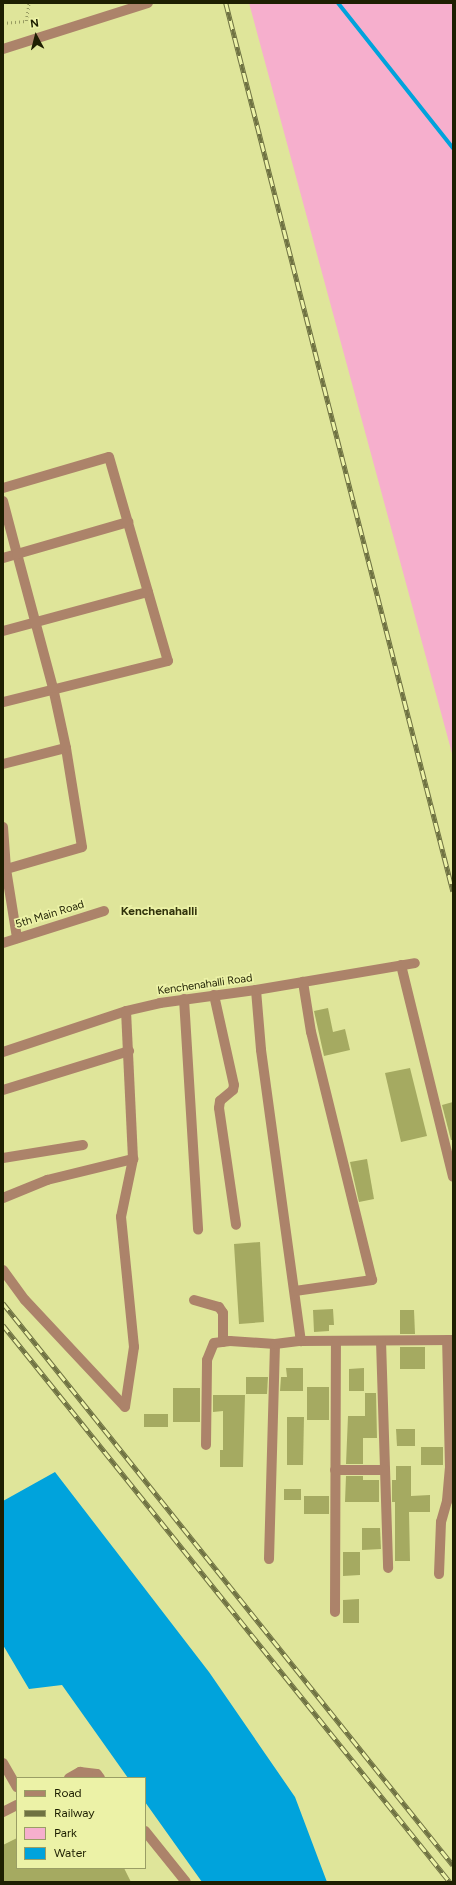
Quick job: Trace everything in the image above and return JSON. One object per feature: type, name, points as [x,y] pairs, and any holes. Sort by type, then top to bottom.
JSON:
[{"type":"street","points":[[3,49],[148,3]]},
{"type":"street","points":[[3,488],[109,457],[168,661],[53,688],[3,702]]},
{"type":"street","points":[[3,501],[53,688],[66,748],[82,847],[5,870]]},
{"type":"street","points":[[3,558],[128,522]]},
{"type":"street","points":[[3,631],[148,592]]},
{"type":"street","points":[[4,763],[66,748]]},
{"type":"street","points":[[3,827],[5,870],[17,938]]},
{"type":"street","name":"5th Main Road","points":[[3,942],[104,911]]},
{"type":"street","name":"Kenchenahalli Road","points":[[3,1052],[126,1011],[184,999],[256,990],[415,963]]},
{"type":"street","points":[[401,965],[453,1177]]},
{"type":"street","points":[[295,1291],[372,1280],[311,1032],[303,982]]},
{"type":"street","points":[[256,990],[261,1050],[301,1342]]},
{"type":"street","points":[[214,995],[234,1085],[233,1090],[220,1101],[219,1108],[236,1225]]},
{"type":"street","points":[[184,999],[198,1230]]},
{"type":"street","points":[[3,1270],[25,1300],[125,1407],[134,1347],[121,1217],[133,1159],[126,1011]]},
{"type":"street","points":[[3,1090],[129,1051]]},
{"type":"street","points":[[3,1158],[83,1145]]},
{"type":"street","points":[[3,1198],[46,1180],[133,1159]]},
{"type":"street","points":[[194,1300],[219,1307],[223,1313],[223,1342]]},
{"type":"street","points":[[206,1446],[207,1360],[214,1343],[274,1344],[301,1342],[450,1340],[450,1468],[447,1501],[441,1522],[439,1574]]},
{"type":"street","points":[[381,1341],[388,1568]]},
{"type":"street","points":[[335,1612],[336,1342]]},
{"type":"street","points":[[269,1559],[274,1344]]},
{"type":"street","points":[[335,1470],[385,1470]]},
{"type":"street","points":[[3,1763],[16,1785]]},
{"type":"street","points":[[71,1777],[80,1772],[97,1774],[99,1777]]},
{"type":"street","points":[[3,1812],[16,1806]]},
{"type":"street","points":[[146,1832],[186,1882]]},
{"type":"path","points":[[3,23],[26,21],[29,3]]},
{"type":"green space","points":[[249,3],[453,3],[453,757]]},
{"type":"water","points":[[55,1472],[209,1672],[295,1797],[327,1882],[202,1882],[146,1803],[146,1777],[127,1777],[62,1685],[29,1689],[3,1645],[3,1501]]},
{"type":"building","points":[[328,1008],[333,1032],[345,1029],[350,1050],[324,1056],[314,1011]]},
{"type":"building","points":[[410,1068],[427,1136],[401,1142],[385,1073]]},
{"type":"building","points":[[453,1102],[453,1140],[451,1140],[442,1105]]},
{"type":"building","points":[[367,1159],[374,1199],[359,1202],[350,1162]]},
{"type":"building","points":[[260,1242],[264,1322],[239,1324],[234,1244]]},
{"type":"building","points":[[333,1309],[334,1325],[329,1325],[329,1331],[314,1332],[313,1310]]},
{"type":"building","points":[[400,1310],[414,1310],[415,1334],[400,1334]]},
{"type":"building","points":[[400,1347],[425,1347],[425,1369],[400,1369]]},
{"type":"building","points":[[286,1368],[303,1368],[303,1391],[280,1391],[281,1377],[287,1377]]},
{"type":"building","points":[[364,1368],[364,1391],[349,1391],[349,1369]]},
{"type":"building","points":[[246,1377],[268,1377],[267,1394],[246,1394]]},
{"type":"building","points":[[307,1387],[329,1387],[329,1420],[307,1420]]},
{"type":"building","points":[[173,1388],[200,1388],[200,1422],[173,1422]]},
{"type":"building","points":[[365,1393],[376,1393],[377,1438],[363,1438],[363,1464],[346,1464],[348,1416],[365,1416]]},
{"type":"building","points":[[213,1395],[245,1395],[243,1467],[220,1467],[220,1450],[223,1450],[223,1411],[213,1412]]},
{"type":"building","points":[[144,1414],[168,1414],[168,1427],[144,1427]]},
{"type":"building","points":[[287,1417],[304,1417],[303,1465],[287,1465]]},
{"type":"building","points":[[396,1429],[415,1429],[415,1446],[397,1446]]},
{"type":"building","points":[[421,1447],[443,1447],[443,1465],[421,1465]]},
{"type":"building","points":[[396,1466],[411,1466],[411,1496],[430,1495],[430,1512],[409,1512],[410,1561],[395,1561],[395,1502],[392,1502],[392,1480],[396,1480]]},
{"type":"building","points":[[346,1476],[363,1476],[363,1480],[379,1480],[379,1502],[345,1502]]},
{"type":"building","points":[[284,1489],[301,1489],[301,1500],[284,1500]]},
{"type":"building","points":[[304,1496],[329,1496],[329,1514],[304,1514]]},
{"type":"building","points":[[362,1528],[380,1528],[381,1549],[362,1550]]},
{"type":"building","points":[[343,1552],[360,1552],[360,1575],[343,1576]]},
{"type":"building","points":[[359,1599],[359,1623],[343,1623],[343,1600]]},
{"type":"building","points":[[16,1838],[16,1869],[124,1869],[131,1882],[3,1882],[3,1845]]},
{"type":"waterway","points":[[338,3],[453,148]]},
{"type":"railway","points":[[226,3],[453,891]]},
{"type":"railway","points":[[3,1303],[453,1865]]},
{"type":"railway","points":[[3,1325],[450,1882]]},
{"type":"district","name":"Kenchenahalli","points":[[159,912]]}]
